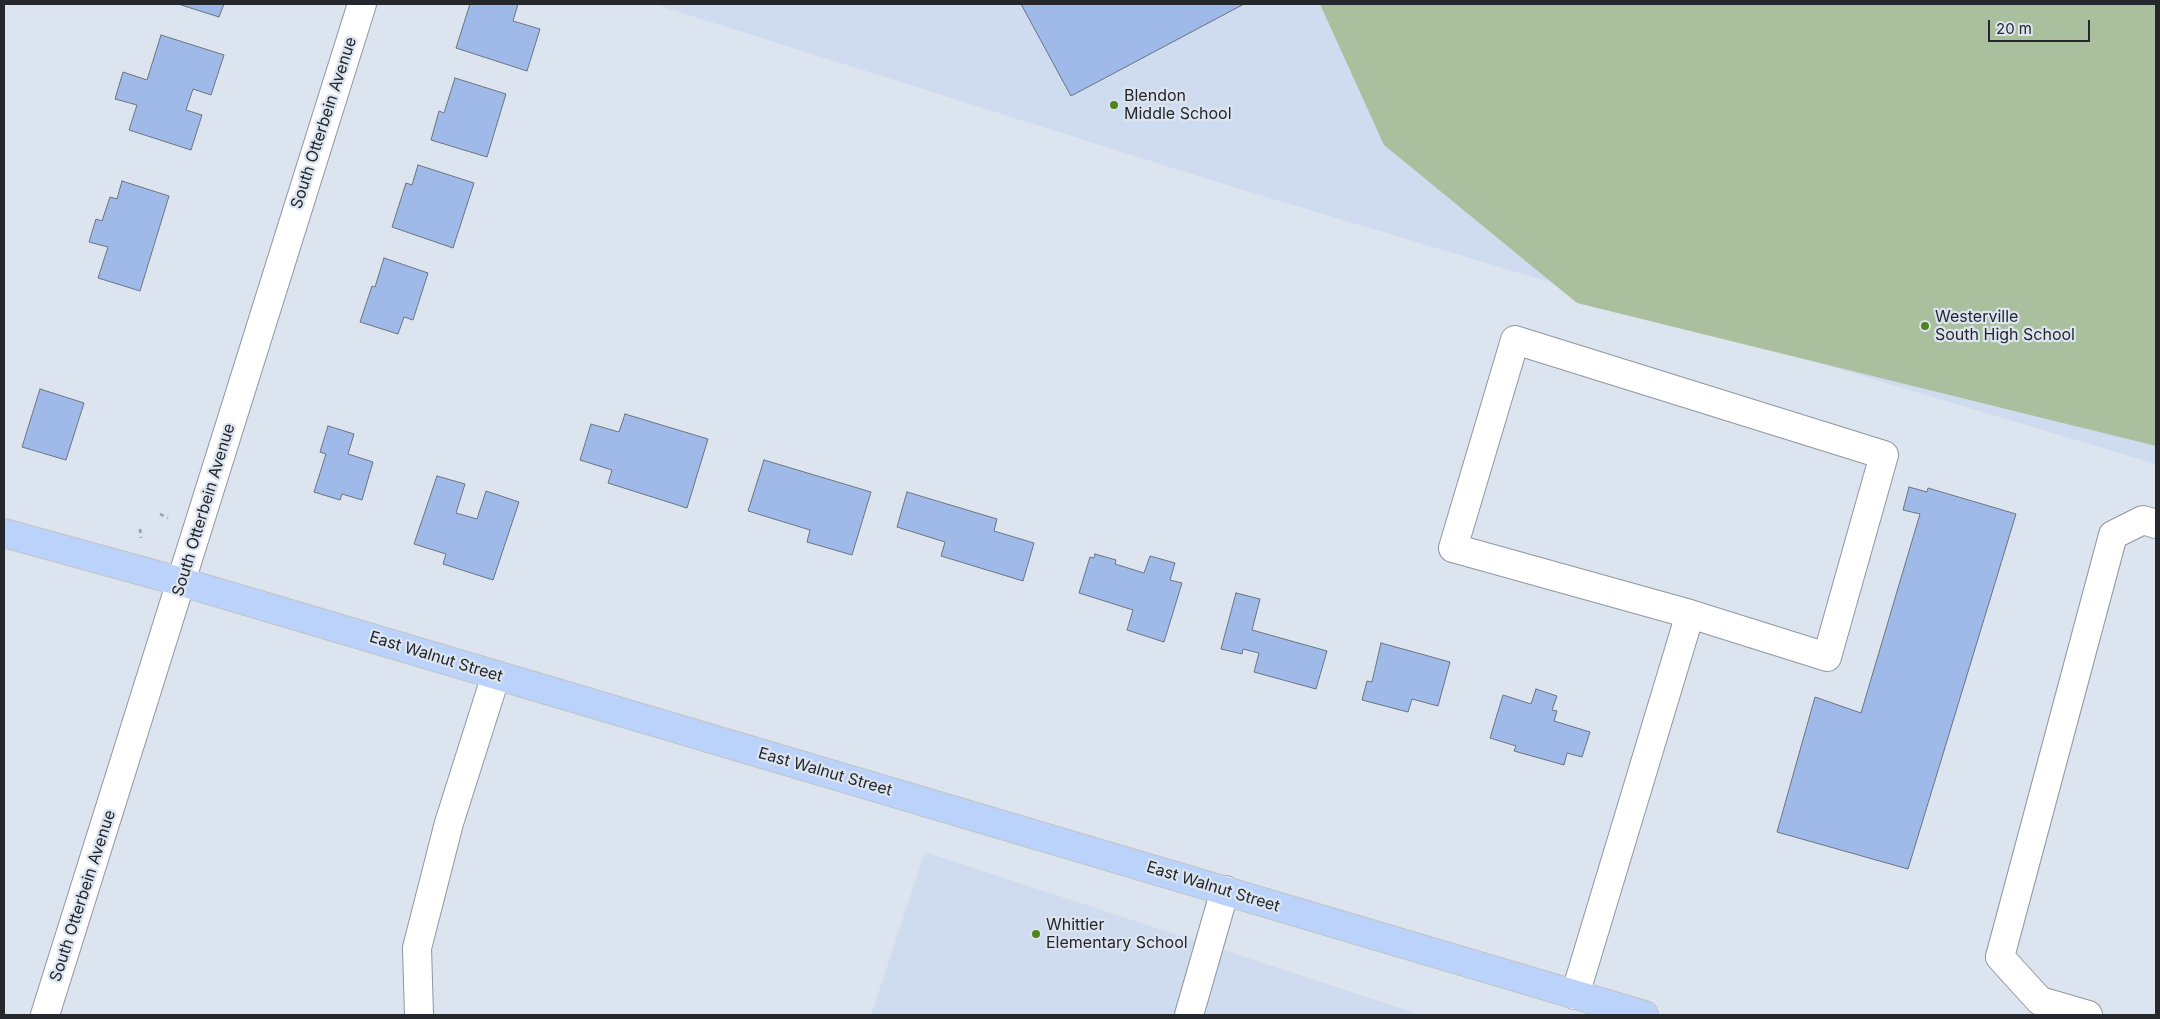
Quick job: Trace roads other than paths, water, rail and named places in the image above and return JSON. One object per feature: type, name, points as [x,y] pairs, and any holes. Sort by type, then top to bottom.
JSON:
[{"type":"main road","name":"East Walnut Street","points":[[4,534],[182,582],[1644,1015]]},
{"type":"street","name":"South Otterbein Avenue","points":[[46,1015],[362,4]]},
{"type":"street","points":[[1515,340],[1884,455],[1828,657],[1690,614],[1453,548],[1515,340]]},
{"type":"street","points":[[2088,1015],[2038,1008],[2000,957],[2113,535],[2143,520],[2156,524]]},
{"type":"street","points":[[1575,995],[1690,614]]},
{"type":"street","points":[[419,1015],[417,948],[449,824],[496,675]]},
{"type":"street","points":[[1189,1015],[1225,890]]},
{"type":"place","name":"Blendon Middle School","points":[[1114,105]]},
{"type":"place","name":"Westerville South High School","points":[[1925,326]]},
{"type":"place","name":"Whittier Elementary School","points":[[1036,934]]}]
